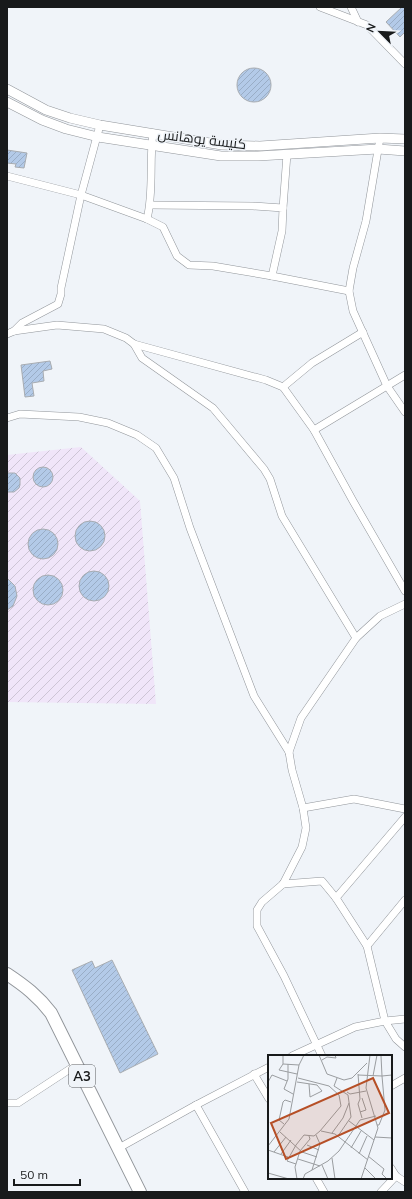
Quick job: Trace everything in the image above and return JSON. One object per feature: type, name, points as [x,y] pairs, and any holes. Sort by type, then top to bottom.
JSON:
[{"type":"highway","name":"A3","points":[[7,974],[32,991],[42,1001],[50,1013],[117,1149],[140,1192]]},
{"type":"street","points":[[320,7],[367,26],[405,64]]},
{"type":"street","points":[[351,7],[358,22]]},
{"type":"street","name":"كنيسة يوهانس","points":[[7,89],[46,110],[70,118],[100,125],[222,145],[260,146],[380,138],[405,139]]},
{"type":"street","points":[[7,102],[42,120],[66,129],[98,136],[220,156],[378,149],[405,151]]},
{"type":"street","points":[[10,333],[22,323],[58,304],[81,195],[100,125]]},
{"type":"street","points":[[147,219],[151,205],[151,144],[153,133]]},
{"type":"street","points":[[380,138],[366,222],[353,268],[349,291],[353,311],[387,386],[405,412]]},
{"type":"street","points":[[272,276],[282,231],[287,154]]},
{"type":"street","points":[[7,176],[81,195],[147,219],[163,228],[177,256],[189,265],[213,266],[349,291]]},
{"type":"street","points":[[151,205],[254,206],[283,208]]},
{"type":"street","points":[[10,333],[57,324],[104,329],[126,338],[134,344],[266,380],[283,387],[314,430],[405,591]]},
{"type":"street","points":[[283,387],[312,363],[363,332]]},
{"type":"street","points":[[134,344],[142,358],[214,408],[264,469],[270,479],[282,516],[356,638]]},
{"type":"street","points":[[314,430],[405,375]]},
{"type":"street","points":[[7,418],[20,414],[79,417],[108,423],[137,435],[156,448],[174,478],[190,528],[254,696],[289,752],[306,828],[302,847],[283,884],[262,902],[257,910],[257,926],[284,976],[322,1055]]},
{"type":"street","points":[[289,752],[301,718],[356,638],[380,616],[405,604]]},
{"type":"street","points":[[302,808],[354,799],[405,809]]},
{"type":"street","points":[[336,898],[405,817]]},
{"type":"street","points":[[283,884],[322,881],[336,898],[367,946],[385,1020],[396,1039],[405,1047]]},
{"type":"street","points":[[367,946],[405,900]]},
{"type":"street","points":[[294,1055],[355,1027],[385,1020],[405,1019]]},
{"type":"street","points":[[7,1103],[18,1103],[76,1065]]},
{"type":"street","points":[[117,1149],[268,1067]]},
{"type":"street","points":[[254,1074],[268,1098]]},
{"type":"street","points":[[392,1085],[405,1078]]},
{"type":"street","points":[[196,1105],[245,1192]]},
{"type":"street","points":[[392,1170],[396,1176],[405,1182]]},
{"type":"street","points":[[381,1192],[396,1176]]},
{"type":"street","points":[[317,1179],[324,1192]]},
{"type":"shaded area","points":[[81,447],[140,501],[156,704],[7,702],[7,455]]},
{"type":"building","points":[[402,7],[405,7],[405,32],[400,37],[386,22]]},
{"type":"building","points":[[254,68],[260,69],[266,73],[270,79],[270,91],[266,97],[260,101],[254,102],[248,101],[242,97],[238,91],[237,85],[238,79],[242,73],[248,69]]},
{"type":"building","points":[[7,150],[27,153],[24,168],[15,167],[16,164],[7,163]]},
{"type":"building","points":[[50,361],[52,369],[43,371],[44,381],[32,383],[34,396],[25,397],[21,365]]},
{"type":"building","points":[[43,467],[50,470],[53,477],[50,484],[43,487],[36,484],[33,477],[36,470]]},
{"type":"building","points":[[7,473],[15,473],[20,478],[19,488],[14,492],[7,492]]},
{"type":"building","points":[[90,521],[101,525],[105,536],[101,547],[90,551],[79,547],[75,536],[79,525]]},
{"type":"building","points":[[43,529],[54,533],[58,544],[54,555],[43,559],[32,555],[28,544],[32,533]]},
{"type":"building","points":[[94,571],[105,575],[109,586],[105,597],[94,601],[83,597],[79,586],[83,575]]},
{"type":"building","points":[[48,575],[59,579],[63,590],[59,601],[48,605],[37,601],[33,590],[37,579]]},
{"type":"building","points":[[7,578],[15,586],[17,596],[13,606],[7,610]]},
{"type":"building","points":[[112,960],[158,1054],[120,1073],[72,970],[92,961],[95,968]]}]
